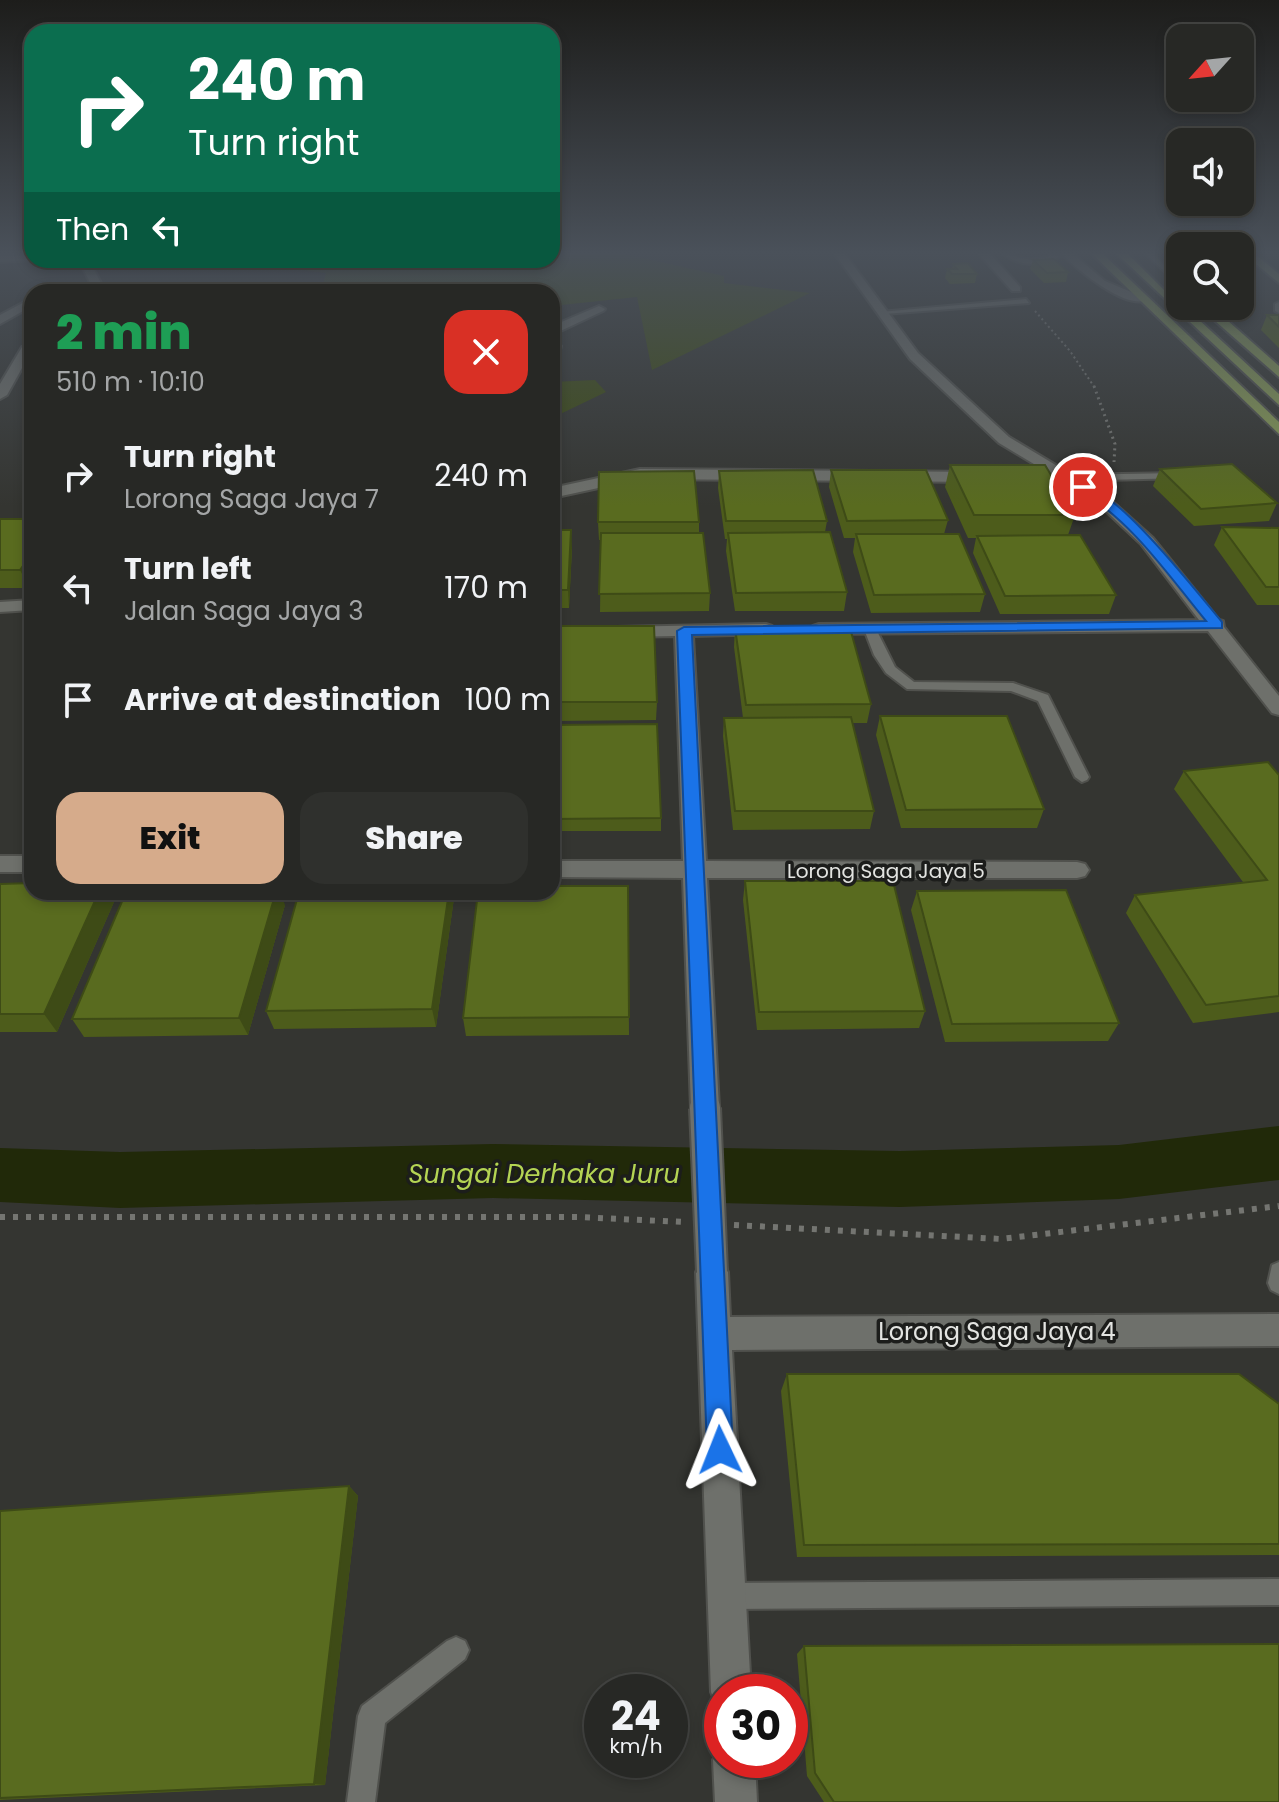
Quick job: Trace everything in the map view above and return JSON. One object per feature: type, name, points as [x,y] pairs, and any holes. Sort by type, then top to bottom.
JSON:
[{"type":"highway","points":[[1183,338],[1279,430]]},
{"type":"highway","points":[[1212,338],[1279,401]]},
{"type":"highway","points":[[1240,338],[1279,373]]},
{"type":"street","points":[[902,338],[914,356],[1004,440],[1099,497],[1147,541],[1217,625],[1279,709]]},
{"type":"street","points":[[0,395],[24,353]]},
{"type":"street","points":[[560,491],[640,474],[1004,477]]},
{"type":"street","points":[[1035,478],[1067,478]]},
{"type":"street","points":[[0,607],[24,606]]},
{"type":"street","points":[[611,631],[1217,625]]},
{"type":"street","points":[[684,631],[730,1674]]},
{"type":"street","points":[[0,864],[24,864]]},
{"type":"street","name":"Lorong Saga Jaya 5","points":[[560,869],[1077,870]]},
{"type":"street","name":"Lorong Saga Jaya 4","points":[[715,1334],[1279,1330]]},
{"type":"street","points":[[735,1778],[736,1802]]},
{"type":"lane","points":[[1067,478],[1184,476]]},
{"type":"lane","points":[[870,629],[876,647],[894,676],[912,686],[1013,687],[1043,698],[1082,777]]},
{"type":"lane","points":[[1279,1272],[1279,1283]]},
{"type":"lane","points":[[726,1596],[1279,1592]]},
{"type":"lane","points":[[361,1802],[372,1716],[456,1650]]},
{"type":"path","points":[[1058,338],[1102,395],[1118,451],[1102,477]]},
{"type":"path","points":[[719,1224],[1001,1239],[1279,1206]]},
{"type":"path","points":[[0,1217],[578,1217],[688,1223]]},
{"type":"green space","points":[[645,338],[717,338],[652,370]]},
{"type":"green space","points":[[595,380],[606,392],[560,414],[560,382]]},
{"type":"building","points":[[1232,464],[1277,503],[1201,509],[1160,469]]},
{"type":"building","points":[[950,465],[1045,465],[1075,515],[974,515]]},
{"type":"building","points":[[813,470],[827,521],[726,521],[719,471]]},
{"type":"building","points":[[831,470],[926,470],[948,520],[847,521]]},
{"type":"building","points":[[694,471],[699,522],[598,522],[599,472]]},
{"type":"building","points":[[0,519],[24,519],[24,564],[20,570],[0,570]]},
{"type":"building","points":[[1222,527],[1279,528],[1279,587],[1266,587]]},
{"type":"building","points":[[560,530],[571,530],[568,590],[560,590]]},
{"type":"building","points":[[830,532],[847,592],[736,593],[728,533]]},
{"type":"building","points":[[601,533],[703,533],[710,593],[599,594]]},
{"type":"building","points":[[856,534],[959,534],[985,594],[874,595]]},
{"type":"building","points":[[1080,535],[1116,595],[1005,596],[977,536]]},
{"type":"building","points":[[560,626],[654,626],[657,702],[560,702]]},
{"type":"building","points":[[735,628],[850,628],[871,704],[746,705]]},
{"type":"building","points":[[880,716],[1007,716],[1044,809],[906,810]]},
{"type":"building","points":[[851,717],[874,811],[735,811],[724,718]]},
{"type":"building","points":[[657,724],[661,818],[560,819],[560,725]]},
{"type":"building","points":[[1268,762],[1279,775],[1279,996],[1206,1005],[1135,895],[1267,880],[1184,771]]},
{"type":"building","points":[[745,881],[893,881],[925,1011],[759,1012]]},
{"type":"building","points":[[24,883],[24,900],[95,900],[44,1014],[0,1014],[0,884]]},
{"type":"building","points":[[560,886],[628,886],[629,1017],[463,1018],[477,900],[560,900]]},
{"type":"building","points":[[1066,890],[1119,1023],[952,1024],[917,891]]},
{"type":"building","points":[[123,900],[274,900],[239,1018],[72,1019]]},
{"type":"building","points":[[297,900],[448,900],[432,1009],[266,1011]]},
{"type":"building","points":[[787,1374],[1239,1374],[1279,1404],[1279,1544],[804,1545]]},
{"type":"building","points":[[349,1486],[314,1784],[0,1798],[0,1511]]},
{"type":"building","points":[[1279,1644],[1279,1802],[834,1802],[815,1773],[804,1646]]},
{"type":"waterway","name":"Sungai Derhaka Juru","points":[[0,1175],[120,1180],[493,1171],[900,1179],[1119,1172],[1279,1153]]},
{"type":"route","points":[[720,1450],[684,631],[1217,625],[1147,541],[1099,497],[1083,487]]}]
